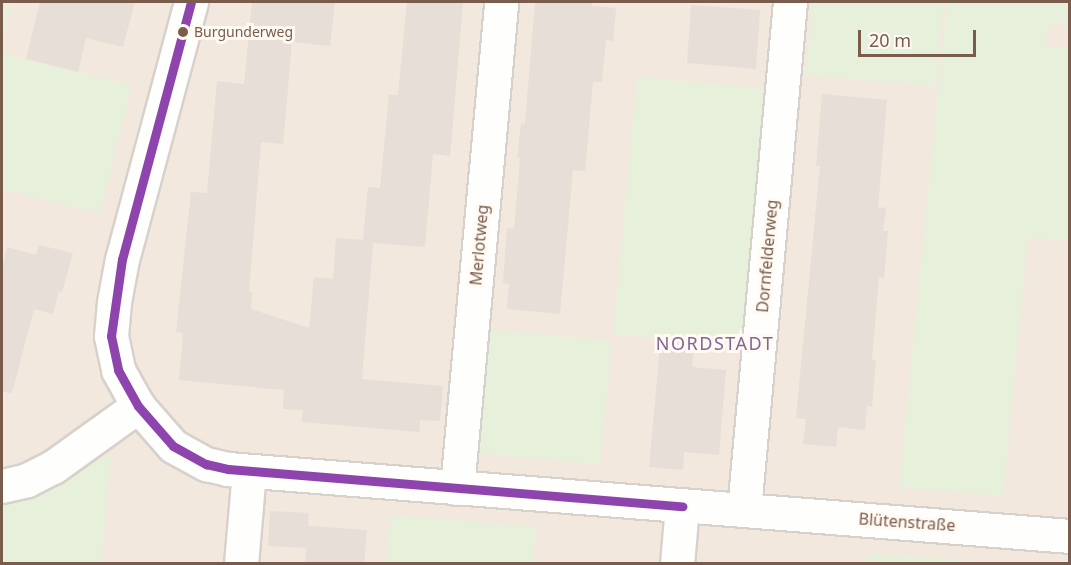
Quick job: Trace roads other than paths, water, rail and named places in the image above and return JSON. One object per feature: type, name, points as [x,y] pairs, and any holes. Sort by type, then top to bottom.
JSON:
[{"type":"street","name":"Blütenstraße","points":[[191,2],[125,248],[114,302],[111,336],[118,370],[138,406],[173,446],[206,464],[249,471],[1070,536]]},
{"type":"street","name":"Merlotweg","points":[[457,488],[501,2]]},
{"type":"street","name":"Dornfelderweg","points":[[744,510],[790,2]]},
{"type":"street","points":[[2,486],[27,480],[53,467],[138,406]]},
{"type":"street","points":[[241,564],[249,471]]},
{"type":"street","points":[[677,564],[682,506]]},
{"type":"place","name":"Burgunderweg","points":[[183,32]]},
{"type":"district","name":"NORDSTADT","points":[[715,343]]}]
